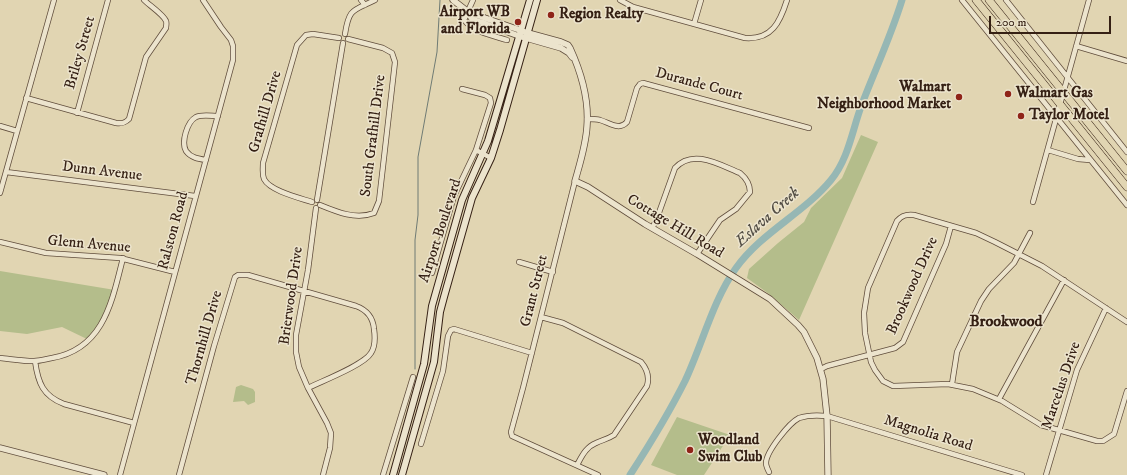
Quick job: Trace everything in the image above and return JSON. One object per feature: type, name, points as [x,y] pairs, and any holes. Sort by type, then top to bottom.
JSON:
[{"type":"main road","name":"Airport Boulevard","points":[[393,475],[425,358],[436,288],[462,200],[483,154],[530,0]]},
{"type":"main road","name":"Airport Boulevard","points":[[402,475],[434,362],[440,312],[444,296],[472,198],[491,158],[528,36],[537,0]]},
{"type":"main road","points":[[976,0],[1127,187]]},
{"type":"main road","points":[[989,0],[1127,170]]},
{"type":"street","points":[[0,193],[54,0]]},
{"type":"street","name":"Briley Street","points":[[76,112],[108,0]]},
{"type":"street","points":[[26,98],[116,123],[126,122],[129,119],[146,57],[166,28],[166,21],[144,0]]},
{"type":"street","name":"Ralston Road","points":[[120,475],[233,60],[233,46],[231,40],[203,0]]},
{"type":"street","points":[[362,0],[365,5]]},
{"type":"street","points":[[318,207],[313,206],[343,43],[347,42],[348,39],[345,34],[348,19],[352,12],[375,0]]},
{"type":"street","points":[[453,0],[467,11],[528,36]]},
{"type":"street","points":[[473,0],[464,20],[470,26],[507,40]]},
{"type":"street","points":[[620,0],[633,7],[753,39],[759,38],[766,34],[776,25],[781,18],[787,0]]},
{"type":"street","points":[[694,24],[700,0]]},
{"type":"street","points":[[962,0],[1127,205]]},
{"type":"street","points":[[1006,0],[1127,152]]},
{"type":"street","points":[[1033,202],[1089,0]]},
{"type":"street","name":"Grafhill Drive","points":[[315,201],[286,193],[267,182],[263,175],[263,163],[297,45],[306,35],[313,34],[339,38]]},
{"type":"street","points":[[343,43],[340,42],[339,38],[342,34],[345,34]]},
{"type":"street","name":"Grant Street","points":[[528,36],[561,48],[569,53],[574,60],[584,86],[587,119],[585,142],[578,171],[511,432],[512,436],[598,475]]},
{"type":"street","name":"South Grafhill Drive","points":[[318,207],[353,216],[360,216],[374,213],[379,201],[395,62],[392,53],[383,48],[348,39]]},
{"type":"street","points":[[1076,46],[1127,61]]},
{"type":"street","name":"Durande Court","points":[[587,119],[598,120],[617,127],[625,125],[637,88],[640,84],[644,83],[809,128]]},
{"type":"street","points":[[432,273],[454,196],[476,150],[491,103],[490,98],[485,95],[462,88]]},
{"type":"street","points":[[206,160],[193,157],[187,152],[184,146],[187,129],[191,121],[196,118],[201,116],[218,116]]},
{"type":"street","points":[[0,126],[17,131]]},
{"type":"street","points":[[476,150],[491,158]]},
{"type":"street","points":[[1048,150],[1078,160],[1090,160]]},
{"type":"street","points":[[652,228],[656,221],[675,168],[681,162],[700,158],[740,173],[745,177],[750,188],[750,192],[730,214],[720,220],[697,254]]},
{"type":"street","points":[[578,171],[585,186]]},
{"type":"street","name":"Dunn Avenue","points":[[6,172],[195,196]]},
{"type":"street","name":"Cottage Hill Road","points":[[575,180],[770,299],[798,325],[804,332],[817,358],[826,393],[828,475]]},
{"type":"street","name":"Brierwood Drive","points":[[318,207],[296,335],[296,352],[299,367],[308,388],[331,433],[330,448],[323,475]]},
{"type":"street","points":[[1127,322],[1042,266],[976,233],[914,215],[904,215],[897,221],[868,288],[865,303],[864,323],[869,355],[875,370],[883,381],[888,384],[899,386],[952,384],[973,389],[999,399],[1041,425],[1097,441],[1103,441],[1113,435],[1127,391]]},
{"type":"street","name":"Brookwood Drive","points":[[821,369],[895,348],[903,342],[946,244],[951,226]]},
{"type":"street","points":[[952,384],[957,352],[981,301],[989,289],[1010,269],[1030,233]]},
{"type":"street","name":"Glenn Avenue","points":[[0,242],[46,254],[123,258],[175,272]]},
{"type":"street","points":[[0,358],[35,361],[67,354],[86,343],[105,319],[111,305],[123,258]]},
{"type":"street","points":[[519,262],[553,272]]},
{"type":"street","name":"Thornhill Drive","points":[[179,475],[214,346],[235,277],[238,274],[243,274],[304,291]]},
{"type":"street","points":[[999,399],[1064,280]]},
{"type":"street","points":[[304,291],[363,308],[369,314],[374,332],[371,354],[354,366],[308,388]]},
{"type":"street","name":"Marcelus Drive","points":[[1046,475],[1077,370],[1106,308]]},
{"type":"street","points":[[541,317],[563,323],[641,362],[646,368],[648,374],[649,381],[647,386],[614,435],[609,439],[594,444],[589,448],[577,465]]},
{"type":"street","points":[[421,444],[443,371],[448,336],[451,330],[454,329],[532,353]]},
{"type":"street","points":[[35,361],[37,377],[42,386],[56,401],[134,423]]},
{"type":"street","points":[[383,475],[412,377]]},
{"type":"street","points":[[408,392],[427,388]]},
{"type":"street","name":"Magnolia Road","points":[[769,472],[766,463],[769,452],[790,424],[805,416],[820,415],[1022,475]]},
{"type":"street","points":[[0,448],[104,475]]},
{"type":"street","points":[[398,455],[407,457]]},
{"type":"green space","points":[[861,135],[878,142],[799,320],[769,294],[747,278],[749,269],[804,222],[811,208],[842,178]]},
{"type":"green space","points":[[0,271],[115,290],[111,305],[89,340],[62,327],[27,334],[0,331]]},
{"type":"green space","points":[[241,385],[253,389],[255,392],[255,402],[248,405],[244,401],[233,402],[236,387]]},
{"type":"green space","name":"Woodland Swim Club","points":[[677,417],[730,435],[704,475],[677,475],[651,465]]},
{"type":"waterway","points":[[415,369],[415,240],[418,215],[418,157],[437,52],[440,0]]},
{"type":"waterway","name":"Eslava Creek","points":[[630,475],[659,428],[685,381],[714,308],[736,268],[746,255],[770,233],[820,192],[837,171],[846,153],[862,104],[888,40],[902,0]]},
{"type":"place","name":"Region Realty","points":[[551,15]]},
{"type":"place","name":"Airport WB and Florida","points":[[518,22]]},
{"type":"place","name":"Walmart Gas","points":[[1008,94]]},
{"type":"place","name":"Walmart Neighborhood Market","points":[[959,97]]},
{"type":"place","name":"Taylor Motel","points":[[1021,116]]},
{"type":"place","name":"Woodland Swim Club","points":[[690,450]]},
{"type":"district","name":"Brookwood","points":[[1006,323]]}]
